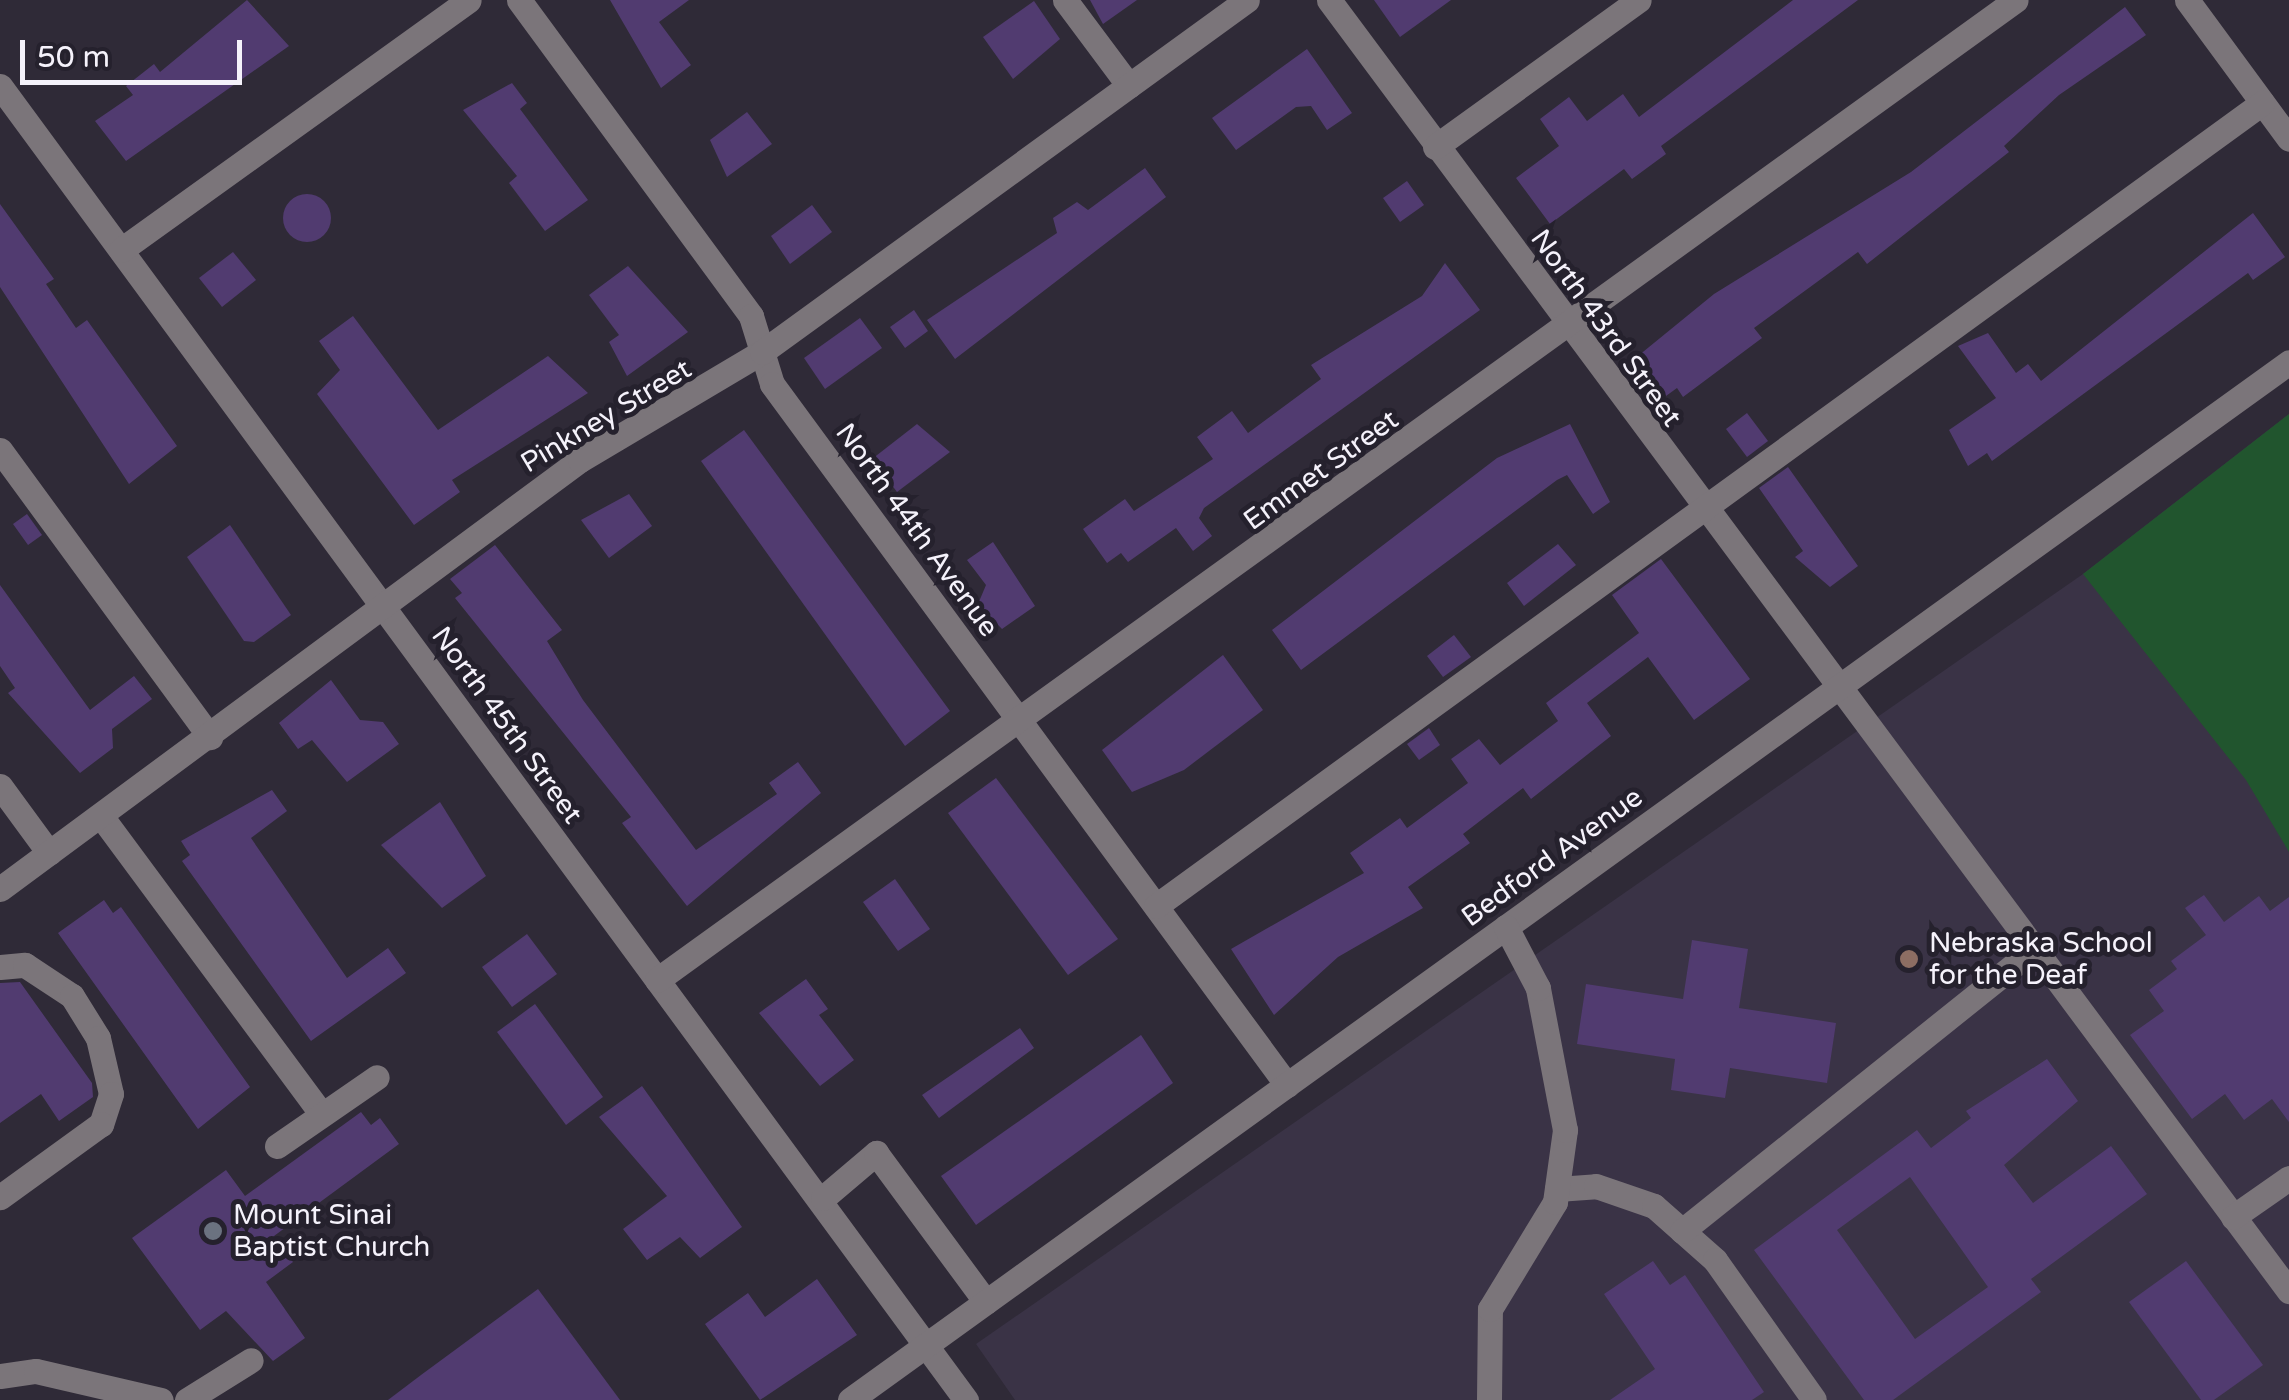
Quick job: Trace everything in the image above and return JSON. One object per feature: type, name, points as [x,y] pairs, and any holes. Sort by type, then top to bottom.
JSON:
[{"type":"street","points":[[121,250],[469,0]]},
{"type":"street","name":"North 44th Avenue","points":[[520,0],[750,316],[772,384],[1287,1085]]},
{"type":"street","points":[[1065,0],[1129,86]]},
{"type":"street","name":"Pinkney Street","points":[[0,888],[210,737],[580,460],[762,352],[1247,0]]},
{"type":"street","name":"North 43rd Street","points":[[1329,0],[1835,691],[2289,1291]]},
{"type":"street","points":[[1436,147],[1638,0]]},
{"type":"street","name":"Emmet Street","points":[[657,980],[1022,723],[2016,0]]},
{"type":"street","points":[[2186,0],[2289,140]]},
{"type":"street","name":"North 45th Street","points":[[0,86],[657,980],[822,1198],[966,1400]]},
{"type":"street","points":[[1156,906],[2262,103]]},
{"type":"street","name":"Bedford Avenue","points":[[850,1400],[2289,362]]},
{"type":"street","points":[[0,450],[210,737]]},
{"type":"street","points":[[0,786],[49,853]]},
{"type":"street","points":[[102,816],[321,1113]]},
{"type":"street","points":[[1489,1400],[1490,1309],[1556,1189],[1565,1130],[1542,1006],[1506,928]]},
{"type":"street","points":[[1682,1231],[2032,951]]},
{"type":"street","points":[[0,967],[25,966],[72,996],[98,1038],[111,1094],[101,1124],[0,1197]]},
{"type":"street","points":[[276,1146],[377,1077]]},
{"type":"street","points":[[822,1198],[876,1153],[986,1302]]},
{"type":"street","points":[[2233,1217],[2289,1178]]},
{"type":"street","points":[[1556,1189],[1596,1186],[1654,1206],[1715,1260],[1814,1400]]},
{"type":"street","points":[[187,1400],[251,1360]]},
{"type":"street","points":[[0,1376],[36,1372],[161,1400]]},
{"type":"shaded area","name":"Nebraska School for the Deaf","points":[[2289,414],[2289,1400],[1015,1400],[976,1344],[2083,574]]},
{"type":"green space","points":[[2289,414],[2289,852],[2246,780],[2083,574]]},
{"type":"building","points":[[247,0],[289,46],[126,161],[95,121],[133,95],[126,86],[154,64],[160,72]]},
{"type":"building","points":[[610,0],[689,0],[659,22],[691,65],[661,88]]},
{"type":"building","points":[[1090,0],[1137,0],[1103,24]]},
{"type":"building","points":[[1374,0],[1451,0],[1400,37]]},
{"type":"building","points":[[1793,0],[1858,0],[1661,146],[1666,154],[1632,179],[1624,169],[1550,224],[1516,178],[1559,146],[1540,119],[1569,97],[1587,121],[1623,94],[1639,117]]},
{"type":"building","points":[[1034,1],[1060,39],[1013,79],[983,37]]},
{"type":"building","points":[[2125,7],[2146,35],[2059,95],[2004,146],[2009,152],[1867,264],[1858,252],[1754,328],[1762,338],[1683,397],[1677,388],[1666,396],[1638,356],[1714,294],[1911,172]]},
{"type":"building","points":[[1307,49],[1352,113],[1327,130],[1311,106],[1296,107],[1236,150],[1212,118]]},
{"type":"building","points":[[512,83],[527,103],[520,109],[588,200],[545,231],[509,183],[517,176],[463,110]]},
{"type":"building","points":[[747,112],[772,144],[727,177],[710,140]]},
{"type":"building","points":[[1145,168],[1166,197],[955,359],[927,320],[1057,233],[1053,218],[1077,202],[1088,210]]},
{"type":"building","points":[[1407,181],[1424,205],[1400,222],[1383,198]]},
{"type":"building","points":[[307,194],[324,201],[331,218],[324,235],[307,242],[290,235],[283,218],[290,201]]},
{"type":"building","points":[[0,204],[54,279],[46,284],[76,328],[87,320],[177,446],[129,484],[0,287]]},
{"type":"building","points":[[812,205],[832,232],[790,264],[771,236]]},
{"type":"building","points":[[2253,213],[2285,257],[2253,280],[2248,273],[1992,461],[1987,453],[1968,466],[1949,430],[1996,398],[1958,346],[1988,333],[2016,373],[2028,364],[2041,381]]},
{"type":"building","points":[[233,252],[256,280],[222,307],[199,278]]},
{"type":"building","points":[[1445,263],[1480,310],[1204,508],[1199,518],[1212,536],[1193,551],[1176,528],[1128,562],[1121,553],[1107,563],[1083,529],[1125,499],[1134,511],[1213,459],[1197,437],[1232,411],[1248,433],[1321,379],[1311,365],[1422,296]]},
{"type":"building","points":[[628,266],[688,332],[627,376],[609,342],[619,335],[589,295]]},
{"type":"building","points":[[914,310],[928,331],[905,348],[890,327]]},
{"type":"building","points":[[353,316],[438,430],[548,356],[588,393],[452,480],[460,492],[414,525],[317,394],[340,370],[319,341]]},
{"type":"building","points":[[860,318],[882,348],[825,389],[804,358]]},
{"type":"building","points":[[1747,413],[1768,441],[1747,457],[1726,429]]},
{"type":"building","points":[[917,424],[950,452],[897,492],[872,459]]},
{"type":"building","points":[[1570,424],[1610,502],[1593,514],[1567,475],[1557,480],[1301,670],[1272,630],[1497,458]]},
{"type":"building","points":[[744,430],[950,711],[905,746],[701,461]]},
{"type":"building","points":[[1788,467],[1858,566],[1830,587],[1795,557],[1803,551],[1759,488]]},
{"type":"building","points":[[629,494],[652,526],[609,558],[581,520]]},
{"type":"building","points":[[27,514],[42,535],[28,545],[13,524]]},
{"type":"building","points":[[230,525],[291,615],[254,642],[244,641],[187,557]]},
{"type":"building","points":[[993,542],[1035,606],[1002,629],[978,604],[986,585],[967,560]]},
{"type":"building","points":[[1558,544],[1576,565],[1524,606],[1507,583]]},
{"type":"building","points":[[495,545],[562,630],[547,641],[583,700],[696,850],[777,794],[769,783],[798,762],[821,793],[687,906],[622,823],[631,817],[455,598],[462,593],[450,579]]},
{"type":"building","points":[[1661,559],[1750,679],[1694,720],[1648,657],[1587,703],[1611,736],[1531,799],[1523,788],[1463,834],[1470,843],[1408,887],[1423,908],[1338,957],[1274,1015],[1231,949],[1364,873],[1350,853],[1400,818],[1407,828],[1468,783],[1451,759],[1479,739],[1500,765],[1558,721],[1546,703],[1639,633],[1612,595]]},
{"type":"building","points":[[0,585],[90,710],[134,676],[152,699],[112,729],[113,748],[80,773],[8,693],[15,688],[0,666]]},
{"type":"building","points":[[1454,635],[1471,657],[1443,677],[1427,656]]},
{"type":"building","points":[[1223,655],[1263,710],[1184,770],[1132,792],[1102,750]]},
{"type":"building","points":[[331,680],[360,720],[383,722],[399,744],[347,782],[312,740],[298,749],[279,723]]},
{"type":"building","points":[[1429,728],[1440,745],[1419,760],[1407,744]]},
{"type":"building","points":[[996,778],[1118,939],[1068,975],[948,813]]},
{"type":"building","points":[[272,790],[287,811],[251,838],[347,978],[388,948],[406,973],[311,1041],[182,861],[190,855],[181,841]]},
{"type":"building","points":[[440,802],[486,876],[442,908],[381,845]]},
{"type":"building","points":[[895,879],[930,929],[898,951],[863,902]]},
{"type":"building","points":[[2204,895],[2224,922],[2259,896],[2270,911],[2289,897],[2289,1122],[2272,1099],[2244,1120],[2225,1094],[2192,1119],[2130,1035],[2164,1011],[2149,990],[2177,969],[2171,961],[2206,935],[2185,908]]},
{"type":"building","points":[[104,900],[113,913],[121,907],[250,1087],[198,1129],[58,933]]},
{"type":"building","points":[[527,934],[557,974],[512,1007],[482,967]]},
{"type":"building","points":[[1692,940],[1748,949],[1739,1008],[1836,1023],[1827,1083],[1730,1068],[1725,1098],[1671,1090],[1675,1059],[1577,1044],[1586,984],[1683,999]]},
{"type":"building","points":[[806,979],[828,1009],[819,1015],[854,1060],[820,1086],[759,1013]]},
{"type":"building","points":[[20,982],[92,1083],[93,1097],[59,1121],[41,1094],[0,1123],[0,983]]},
{"type":"building","points":[[535,1004],[603,1097],[566,1125],[497,1032]]},
{"type":"building","points":[[1020,1028],[1034,1048],[939,1118],[922,1095]]},
{"type":"building","points":[[1141,1035],[1173,1083],[976,1225],[941,1176]]},
{"type":"building","points":[[2047,1059],[2078,1101],[2004,1165],[2033,1203],[2111,1146],[2147,1194],[2031,1279],[2041,1292],[1893,1400],[1864,1400],[1754,1250],[1917,1130],[1931,1148],[1971,1118],[1966,1111]],"holes":[[[1910,1177],[1988,1287],[1915,1339],[1837,1230]]]},
{"type":"building","points":[[642,1086],[742,1227],[700,1258],[680,1237],[647,1260],[623,1229],[667,1196],[599,1117]]},
{"type":"building","points":[[361,1112],[371,1125],[380,1118],[399,1144],[274,1236],[293,1262],[266,1282],[305,1338],[273,1361],[226,1311],[200,1330],[132,1238],[226,1170],[245,1196]]},
{"type":"building","points":[[1653,1261],[1670,1285],[1685,1275],[1764,1392],[1752,1400],[1610,1400],[1655,1369],[1604,1294]]},
{"type":"building","points":[[2186,1261],[2263,1365],[2214,1400],[2201,1400],[2129,1302]]},
{"type":"building","points":[[817,1279],[857,1335],[760,1400],[705,1324],[748,1293],[765,1317]]},
{"type":"building","points":[[538,1289],[620,1400],[388,1400],[421,1375]]},
{"type":"place","name":"Nebraska School for the Deaf","points":[[1909,959]]},
{"type":"place","name":"Mount Sinai Baptist Church","points":[[213,1231]]}]
